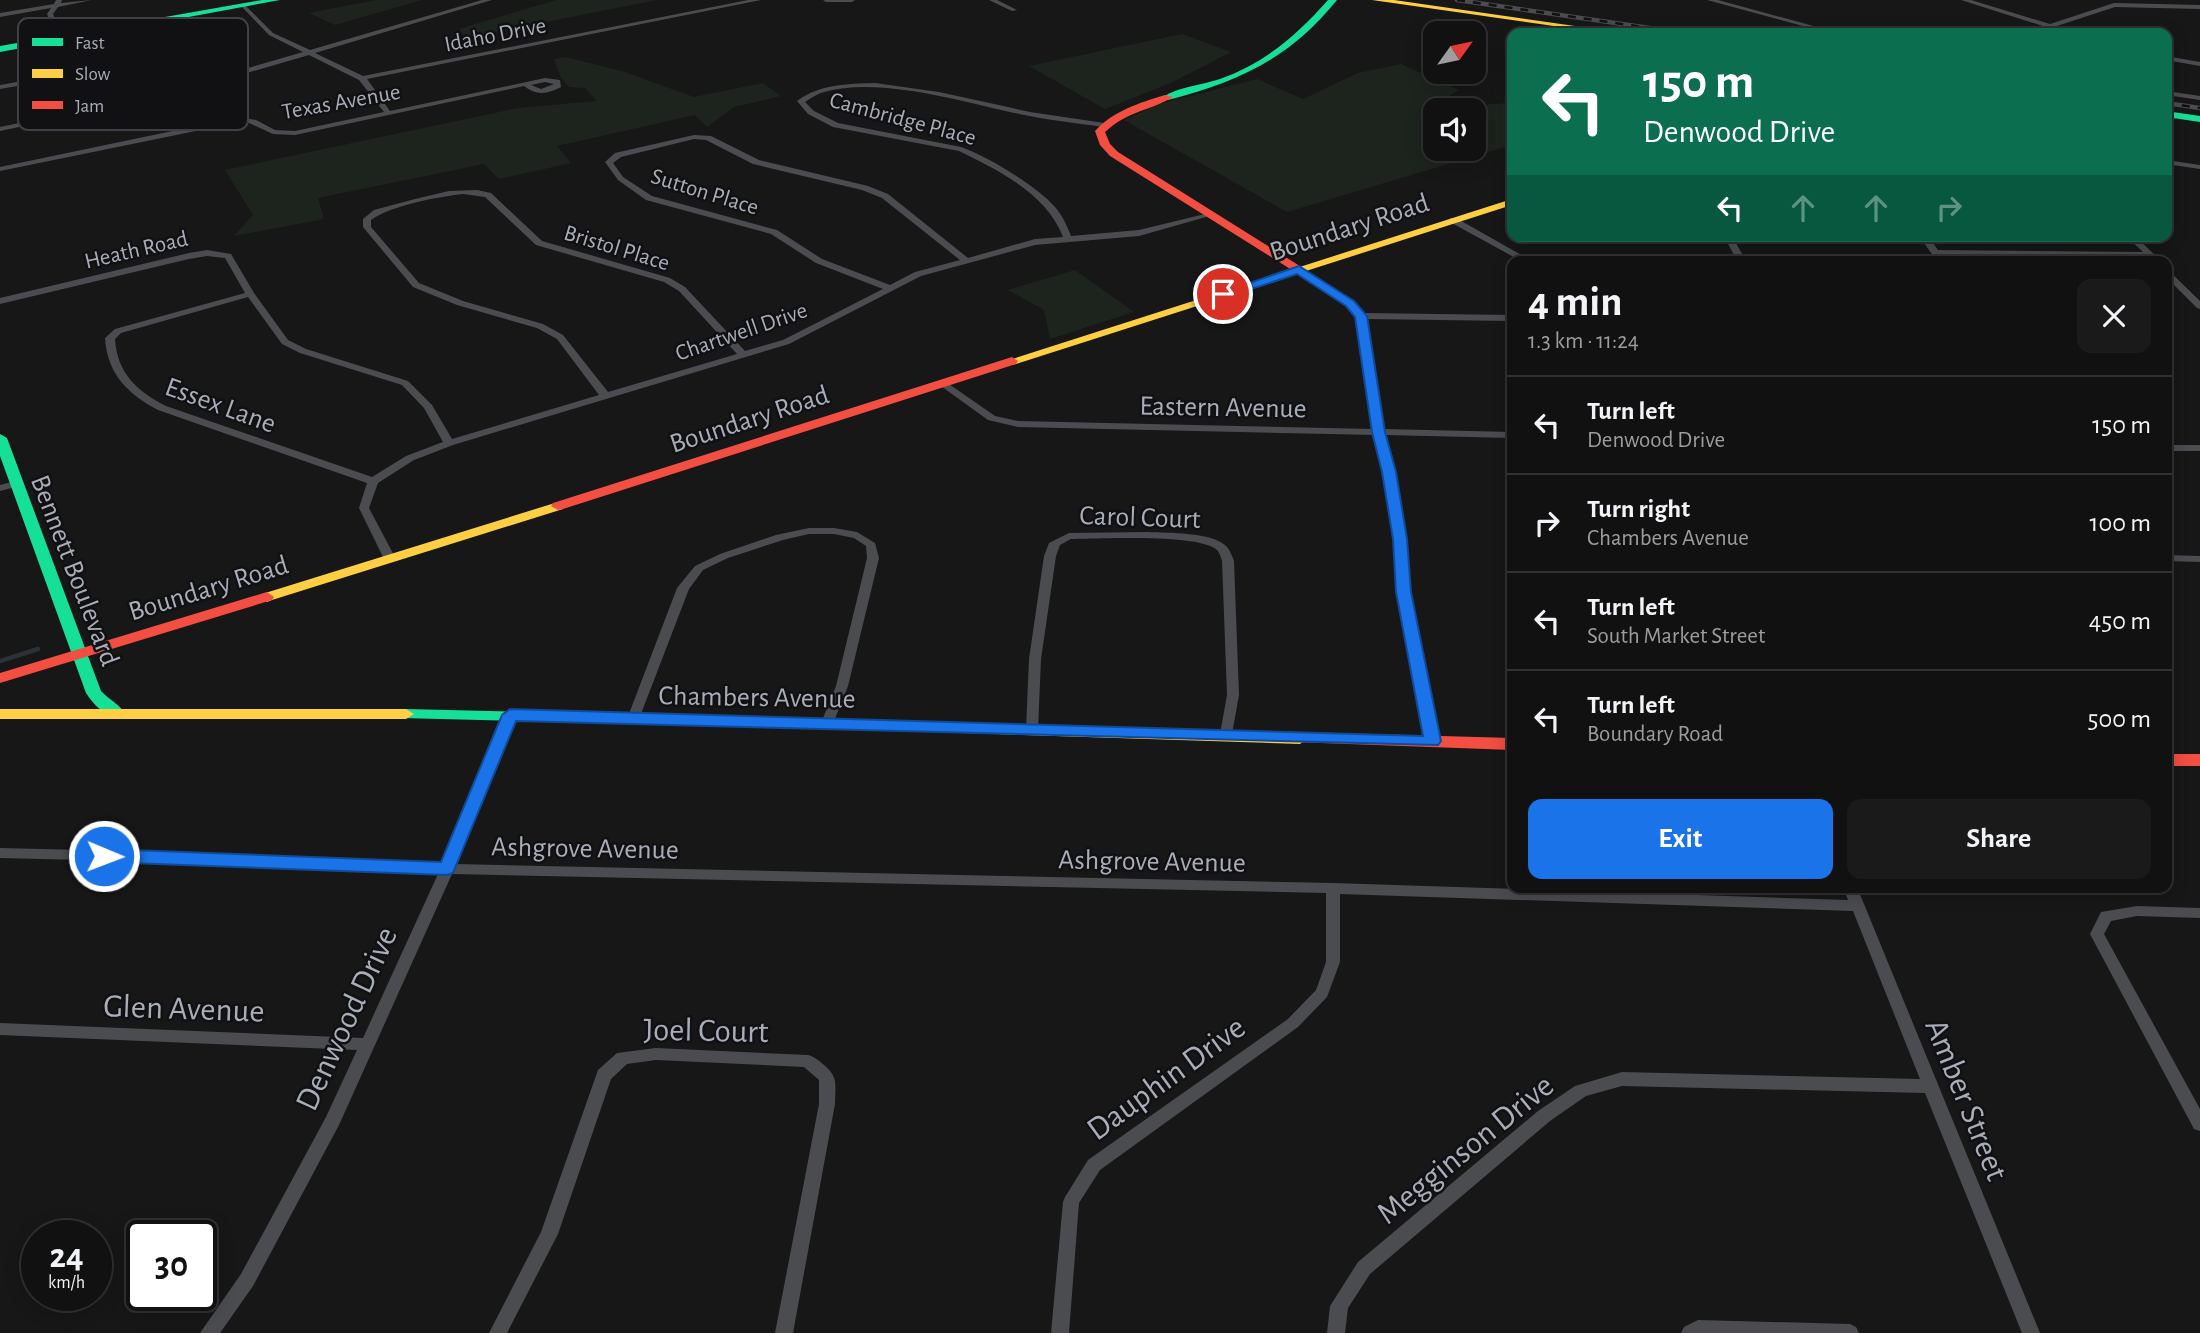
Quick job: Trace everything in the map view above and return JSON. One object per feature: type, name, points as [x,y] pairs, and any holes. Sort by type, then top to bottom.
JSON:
[{"type":"main road","points":[[175,18],[276,0]]},
{"type":"main road","points":[[1299,270],[1114,154],[1101,138],[1100,131],[1104,125],[1127,109],[1232,79],[1269,62],[1293,44],[1333,0]]},
{"type":"main road","points":[[1376,0],[1584,28]]},
{"type":"main road","points":[[1396,0],[1513,18]]},
{"type":"main road","points":[[0,49],[18,46]]},
{"type":"main road","points":[[2172,115],[2200,119]]},
{"type":"main road","name":"Boundary Road","points":[[0,678],[390,559],[1507,204]]},
{"type":"main road","name":"Bennett Boulevard","points":[[0,438],[8,486],[94,693],[103,704],[116,712]]},
{"type":"main road","name":"Chambers Avenue","points":[[0,713],[510,715],[1507,744]]},
{"type":"main road","points":[[2172,760],[2200,760]]},
{"type":"street","points":[[0,15],[57,3],[89,0]]},
{"type":"street","points":[[248,70],[489,0]]},
{"type":"street","name":"Idaho Drive","points":[[362,78],[758,0]]},
{"type":"street","points":[[826,0],[852,0]]},
{"type":"street","points":[[992,0],[1014,10]]},
{"type":"street","points":[[1710,0],[1817,28]]},
{"type":"street","points":[[1965,0],[2054,28]]},
{"type":"street","points":[[2047,28],[2112,2],[2200,7]]},
{"type":"street","points":[[244,6],[271,34],[362,78],[389,114]]},
{"type":"street","points":[[2172,59],[2200,64]]},
{"type":"street","points":[[0,87],[18,84]]},
{"type":"street","name":"Texas Avenue","points":[[248,119],[277,133],[295,133],[526,84]]},
{"type":"street","name":"Cambridge Place","points":[[1068,239],[1063,224],[1049,206],[978,157],[961,149],[836,125],[818,117],[802,106],[801,101],[808,96],[845,87],[887,85],[1035,115],[1104,125]]},
{"type":"street","points":[[2172,94],[2200,98]]},
{"type":"street","points":[[0,129],[18,125]]},
{"type":"street","name":"Texas Avenue","points":[[0,169],[192,130]]},
{"type":"street","name":"Sutton Place","points":[[889,288],[819,261],[774,232],[649,198],[633,189],[612,170],[609,162],[618,155],[694,137],[708,138],[756,162],[865,188],[885,196],[965,260]]},
{"type":"street","points":[[2172,163],[2200,167]]},
{"type":"street","name":"Bristol Place","points":[[606,397],[560,337],[528,322],[460,303],[416,285],[367,227],[367,219],[377,212],[447,195],[479,191],[488,195],[539,243],[667,280],[682,289],[744,356]]},
{"type":"street","name":"Chartwell Drive","points":[[373,481],[410,458],[449,443],[744,356],[802,336],[918,274],[1035,242],[1139,233],[1209,215]]},
{"type":"street","points":[[1453,220],[1519,256]]},
{"type":"street","points":[[1928,242],[1938,256]]},
{"type":"street","points":[[2137,242],[2152,256]]},
{"type":"street","name":"Heath Road","points":[[0,301],[207,253],[228,256],[250,294],[285,342],[303,351],[405,383],[428,407],[449,443]]},
{"type":"street","points":[[1299,270],[1350,303],[1361,316],[1379,432],[1389,472],[1400,539],[1404,592],[1432,741]]},
{"type":"street","points":[[2172,277],[2200,306]]},
{"type":"street","name":"Essex Lane","points":[[250,294],[118,331],[110,338],[110,348],[128,385],[141,398],[162,408],[373,481]]},
{"type":"street","points":[[1361,316],[1507,318]]},
{"type":"street","name":"Eastern Avenue","points":[[943,384],[992,418],[1018,424],[1507,435]]},
{"type":"street","points":[[2172,448],[2200,448]]},
{"type":"street","points":[[373,481],[364,508],[390,559]]},
{"type":"street","points":[[633,719],[683,587],[699,568],[724,556],[780,537],[809,531],[834,531],[856,535],[871,545],[873,558],[842,686],[827,723]]},
{"type":"street","name":"Carol Court","points":[[1032,729],[1035,659],[1049,556],[1055,543],[1069,536],[1182,537],[1207,540],[1222,548],[1228,561],[1233,695],[1226,734]]},
{"type":"street","points":[[2172,558],[2200,559]]},
{"type":"street","name":"Denwood Drive","points":[[209,1333],[247,1280],[333,1120],[447,869],[510,715]]},
{"type":"street","name":"Ashgrove Avenue","points":[[0,853],[208,858],[447,869],[1333,888],[1855,906]]},
{"type":"street","name":"Dauphin Drive","points":[[1060,1333],[1071,1202],[1094,1165],[1293,1023],[1322,993],[1333,962],[1333,888]]},
{"type":"street","name":"Amber Street","points":[[1852,893],[2031,1333]]},
{"type":"street","points":[[2200,913],[2137,911],[2106,916],[2097,934],[2200,1124]]},
{"type":"street","name":"Glen Avenue","points":[[0,1029],[366,1044]]},
{"type":"street","name":"Joel Court","points":[[498,1333],[549,1234],[604,1075],[623,1058],[656,1054],[808,1061],[827,1077],[827,1104],[784,1333]]},
{"type":"street","name":"Megginson Drive","points":[[1336,1333],[1339,1306],[1364,1268],[1544,1116],[1581,1091],[1622,1079],[1931,1086]]},
{"type":"street","points":[[1690,1333],[1698,1329],[1850,1333]]},
{"type":"shaded area","points":[[376,0],[422,0],[335,25],[309,13]]},
{"type":"shaded area","points":[[556,0],[657,0],[465,38],[459,29]]},
{"type":"shaded area","points":[[1182,34],[1231,52],[1173,82],[1105,109],[1029,66]]},
{"type":"shaded area","points":[[566,57],[625,72],[694,97],[763,83],[781,96],[734,107],[707,127],[695,115],[557,146],[571,163],[499,179],[484,164],[318,198],[324,219],[234,236],[253,215],[225,170],[518,108],[597,101],[585,88],[569,87],[561,78],[554,59]]},
{"type":"shaded area","points":[[1401,64],[1423,74],[1423,84],[1446,84],[1459,90],[1446,98],[1423,98],[1423,161],[1458,161],[1287,212],[1124,120],[1159,104],[1257,79],[1303,99],[1358,73]]},
{"type":"shaded area","points":[[1507,103],[1507,146],[1486,153],[1486,105]]},
{"type":"shaded area","points":[[1075,270],[1134,312],[1050,339],[1044,310],[1008,290]]},
{"type":"waterway","points":[[0,661],[38,649]]},
{"type":"railway","points":[[1457,0],[1650,28]]},
{"type":"railway","points":[[2172,104],[2200,108]]},
{"type":"traffic: fast","points":[[175,18],[276,0]]},
{"type":"traffic: fast","points":[[1168,97],[1220,82],[1260,65],[1295,39],[1333,0]]},
{"type":"traffic: fast","points":[[0,49],[18,46]]},
{"type":"traffic: fast","points":[[2172,115],[2200,119]]},
{"type":"traffic: fast","points":[[0,438],[94,693],[103,704],[116,712]]},
{"type":"traffic: fast","points":[[406,714],[787,723]]},
{"type":"traffic: slow","points":[[1376,0],[1583,28]]},
{"type":"traffic: slow","points":[[1012,361],[1507,204]]},
{"type":"traffic: slow","points":[[267,597],[558,506]]},
{"type":"traffic: slow","points":[[0,714],[406,714]]},
{"type":"traffic: slow","points":[[787,723],[1300,738]]},
{"type":"traffic: jam","points":[[1168,97],[1115,118],[1100,131],[1105,145],[1114,154],[1299,270]]},
{"type":"traffic: jam","points":[[558,506],[1012,361]]},
{"type":"traffic: jam","points":[[0,678],[267,597]]},
{"type":"traffic: jam","points":[[1300,738],[1507,744]]},
{"type":"traffic: jam","points":[[2172,760],[2200,760]]},
{"type":"route","points":[[104,856],[447,869],[476,792],[510,715],[1432,741],[1404,592],[1400,539],[1389,472],[1379,432],[1361,316],[1350,303],[1299,270],[1223,294]]}]
